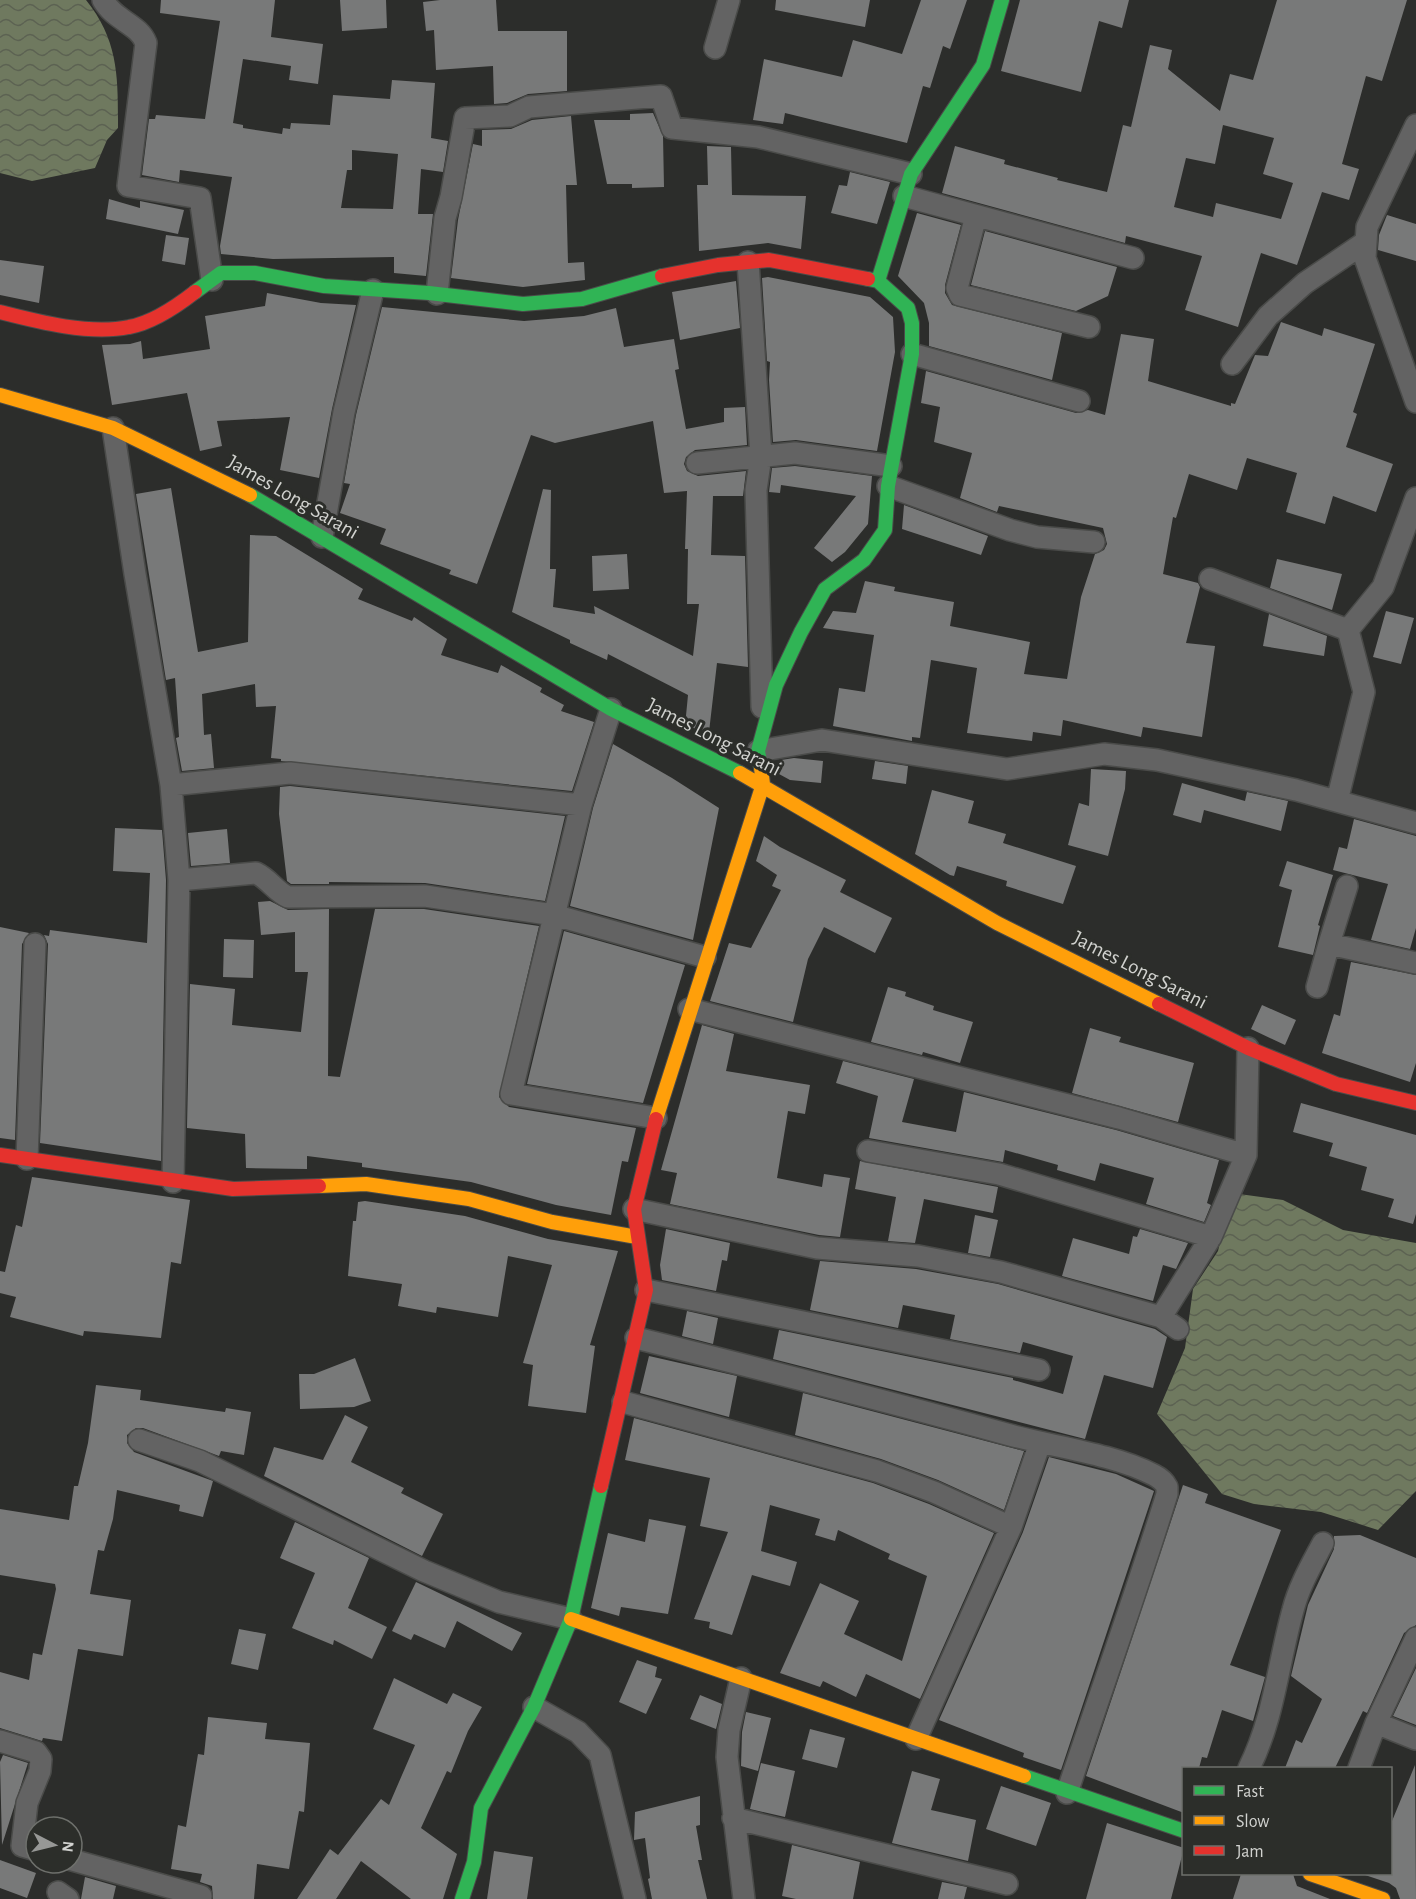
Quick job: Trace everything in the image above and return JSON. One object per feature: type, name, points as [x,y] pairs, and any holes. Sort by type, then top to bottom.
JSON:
[{"type":"street","points":[[103,0],[111,14],[143,34],[146,43],[128,186],[200,198],[212,280]]},
{"type":"street","points":[[715,48],[729,0]]},
{"type":"street","points":[[878,281],[911,174],[982,65],[1002,0]]},
{"type":"street","points":[[437,294],[445,218],[452,197],[465,118],[510,116],[529,107],[661,96],[672,129],[758,137],[911,174]]},
{"type":"street","points":[[1416,124],[1367,227],[1364,243],[1365,258],[1416,402]]},
{"type":"street","points":[[904,196],[1134,258]]},
{"type":"street","points":[[976,216],[957,288],[960,295],[1089,327]]},
{"type":"street","points":[[1232,364],[1268,316],[1305,283],[1364,243]]},
{"type":"street","points":[[0,312],[27,319],[91,328],[130,327],[177,306],[221,273],[255,273],[324,286],[437,294],[523,304],[582,299],[657,277],[718,265],[769,260],[878,281],[908,308],[912,323],[912,354],[890,476],[885,530],[864,560],[825,589],[801,632],[776,685],[760,741]]},
{"type":"street","points":[[462,1899],[474,1862],[481,1808],[534,1707],[571,1619],[623,1402],[646,1290],[634,1209],[656,1118],[689,1009],[763,784],[760,741],[756,490],[761,456],[748,262]]},
{"type":"street","points":[[322,537],[344,412],[374,290]]},
{"type":"street","points":[[912,354],[1079,401]]},
{"type":"street","name":"James Long Sarani","points":[[0,395],[114,428],[238,488],[611,709],[763,784],[997,923],[1248,1048],[1336,1084],[1416,1103]]},
{"type":"street","points":[[114,428],[135,574],[171,785],[179,880],[173,1182]]},
{"type":"street","points":[[697,463],[795,453],[823,455],[890,476],[1010,530],[1037,537],[1067,537],[1094,542]]},
{"type":"street","points":[[1348,630],[1383,587],[1416,498]]},
{"type":"street","points":[[1210,579],[1348,630]]},
{"type":"street","points":[[1336,801],[1364,692],[1348,630]]},
{"type":"street","points":[[611,709],[581,805],[511,1094],[656,1118]]},
{"type":"street","points":[[760,741],[822,740],[1007,769],[1104,754],[1198,768],[1416,823]]},
{"type":"street","points":[[171,785],[290,773],[581,805]]},
{"type":"street","points":[[179,880],[256,873],[264,876],[281,894],[288,897],[415,896],[554,915],[705,957]]},
{"type":"street","points":[[1317,987],[1347,886]]},
{"type":"street","points":[[27,1159],[35,944]]},
{"type":"street","points":[[1329,944],[1416,963]]},
{"type":"street","points":[[689,1009],[1119,1118],[1246,1155]]},
{"type":"street","points":[[1161,1317],[1211,1237],[1246,1155],[1248,1048]]},
{"type":"street","points":[[868,1152],[999,1174],[1211,1237]]},
{"type":"street","points":[[0,1155],[232,1189],[366,1184],[469,1199],[552,1222],[637,1237]]},
{"type":"street","points":[[634,1209],[817,1248],[918,1256],[1001,1272],[1161,1317],[1178,1329]]},
{"type":"street","points":[[646,1290],[1039,1370]]},
{"type":"street","points":[[636,1338],[1089,1454],[1153,1474],[1167,1487],[1149,1554],[1131,1598],[1067,1792]]},
{"type":"street","points":[[623,1402],[877,1471],[934,1492],[1011,1527]]},
{"type":"street","points":[[140,1440],[200,1461],[424,1571],[488,1598],[571,1619],[1182,1830]]},
{"type":"street","points":[[916,1739],[1011,1527],[1040,1443]]},
{"type":"street","points":[[1249,1767],[1265,1733],[1271,1712],[1293,1609],[1323,1543]]},
{"type":"street","points":[[1359,1767],[1376,1723],[1416,1638]]},
{"type":"street","points":[[741,1678],[727,1744],[733,1818],[744,1899],[750,1899]]},
{"type":"street","points":[[534,1707],[578,1732],[600,1755],[635,1899]]},
{"type":"street","points":[[1376,1723],[1416,1739]]},
{"type":"street","points":[[0,1741],[36,1752],[41,1759],[40,1771],[27,1803],[26,1815]]},
{"type":"street","points":[[733,1818],[1007,1884]]},
{"type":"street","points":[[24,1829],[22,1846],[24,1847]]},
{"type":"street","points":[[84,1863],[201,1896],[200,1899]]},
{"type":"street","points":[[1319,1875],[1383,1899]]},
{"type":"water","points":[[0,0],[86,0],[97,15],[111,45],[117,76],[118,128],[107,140],[95,168],[32,181],[0,173]]},
{"type":"water","points":[[1232,1193],[1283,1200],[1343,1230],[1416,1243],[1416,1491],[1378,1530],[1321,1512],[1254,1504],[1222,1494],[1157,1414],[1185,1348],[1193,1289],[1218,1251]]},
{"type":"building","points":[[161,0],[275,0],[271,37],[323,44],[318,84],[289,80],[291,66],[243,59],[233,123],[243,125],[243,128],[282,134],[283,128],[290,129],[291,123],[330,125],[333,95],[390,99],[392,80],[435,83],[431,138],[448,141],[443,172],[421,169],[418,214],[433,214],[426,276],[394,273],[394,257],[273,259],[221,254],[220,246],[232,177],[180,170],[179,182],[142,175],[149,119],[155,119],[156,115],[205,119],[220,21],[160,13]],"holes":[[[352,150],[398,154],[393,209],[341,208],[347,170],[352,170]]]},
{"type":"building","points":[[340,0],[386,0],[387,28],[342,31]]},
{"type":"building","points":[[496,0],[498,31],[567,31],[567,91],[528,94],[507,103],[494,104],[493,66],[436,70],[434,30],[426,31],[423,2]]},
{"type":"building","points":[[776,0],[870,0],[865,27],[775,10]]},
{"type":"building","points":[[921,0],[967,0],[950,49],[943,46],[930,88],[923,86],[907,143],[785,113],[783,124],[753,120],[764,59],[842,77],[853,40],[902,54]]},
{"type":"building","points":[[1020,0],[1129,0],[1122,28],[1099,21],[1081,92],[1001,71]]},
{"type":"building","points":[[1277,0],[1407,0],[1382,81],[1366,76],[1342,164],[1359,169],[1349,200],[1322,192],[1297,265],[1261,253],[1238,327],[1185,310],[1202,256],[1126,236],[1125,243],[942,193],[955,146],[1005,160],[1004,164],[1107,192],[1123,125],[1131,127],[1150,45],[1172,50],[1168,69],[1220,111],[1230,74],[1253,80]],"holes":[[[1223,125],[1274,138],[1263,174],[1293,183],[1281,219],[1216,203],[1213,217],[1174,207],[1186,158],[1215,164]]]},
{"type":"building","points":[[653,113],[663,136],[664,187],[632,188],[632,184],[607,184],[594,120],[630,120],[630,114]]},
{"type":"building","points":[[571,116],[577,185],[566,185],[568,263],[584,262],[585,280],[523,287],[451,278],[458,220],[473,144],[482,146],[482,130],[511,129],[532,120]]},
{"type":"building","points":[[707,146],[731,147],[732,195],[806,196],[801,249],[768,243],[699,251],[697,185],[708,185]]},
{"type":"building","points":[[850,172],[890,182],[877,224],[831,213],[839,185],[847,186]]},
{"type":"building","points":[[109,199],[140,208],[140,201],[184,210],[178,234],[106,219]]},
{"type":"building","points":[[917,213],[961,225],[945,285],[945,293],[952,305],[1062,333],[1052,380],[929,346],[929,323],[924,303],[898,276]]},
{"type":"building","points":[[1387,215],[1416,224],[1416,261],[1378,250],[1379,235]]},
{"type":"building","points":[[985,231],[1117,267],[1108,296],[1076,311],[971,285]]},
{"type":"building","points":[[166,235],[189,238],[185,265],[162,261]]},
{"type":"building","points":[[0,260],[44,266],[39,303],[0,295]]},
{"type":"building","points":[[768,277],[870,297],[893,317],[895,352],[877,451],[796,440],[773,442],[770,362],[767,361],[762,278]]},
{"type":"building","points":[[736,281],[740,328],[680,340],[672,292]]},
{"type":"building","points":[[267,293],[321,303],[356,305],[319,478],[280,470],[290,417],[217,421],[222,446],[200,451],[187,393],[112,405],[102,345],[130,344],[141,341],[143,359],[210,349],[205,316],[265,306]]},
{"type":"building","points":[[382,307],[524,321],[584,316],[616,308],[624,347],[674,339],[679,369],[675,370],[686,429],[724,422],[724,408],[745,407],[747,445],[695,450],[686,457],[684,464],[687,471],[698,476],[746,471],[743,496],[713,496],[711,555],[745,556],[748,667],[717,663],[709,732],[685,726],[688,695],[608,654],[607,660],[570,643],[570,640],[512,612],[543,489],[551,490],[550,569],[556,569],[553,607],[595,614],[594,606],[693,656],[699,604],[687,604],[688,549],[685,549],[687,491],[664,493],[653,421],[555,443],[531,435],[477,584],[449,574],[451,570],[380,544],[386,529],[340,513],[350,484],[344,483],[356,415]]},
{"type":"building","points":[[1281,322],[1322,336],[1324,328],[1375,344],[1353,412],[1357,414],[1346,447],[1393,464],[1376,512],[1333,496],[1325,524],[1286,512],[1297,473],[1247,458],[1237,490],[1189,474],[1176,518],[1173,517],[1163,574],[1198,583],[1200,587],[1186,643],[1215,646],[1202,737],[1143,727],[1141,737],[1063,720],[1061,736],[1033,732],[1032,741],[967,733],[977,668],[931,660],[920,738],[912,737],[912,741],[833,726],[839,688],[865,692],[874,635],[823,628],[833,611],[856,613],[865,581],[895,587],[894,591],[954,602],[950,626],[1030,642],[1024,674],[1067,679],[1081,597],[1095,554],[1104,550],[1107,544],[1103,528],[999,506],[997,512],[960,498],[972,453],[934,442],[940,407],[921,403],[926,371],[1076,413],[1088,410],[1105,415],[1121,334],[1154,339],[1148,381],[1231,406],[1231,403],[1235,404],[1255,355],[1268,356]]},
{"type":"building","points":[[795,466],[872,476],[868,524],[845,552],[832,562],[814,548],[856,496],[781,485],[780,493],[769,492],[772,468]]},
{"type":"building","points":[[171,488],[198,652],[248,642],[250,535],[276,536],[363,589],[358,599],[412,621],[414,617],[447,639],[441,655],[498,673],[501,665],[542,688],[540,692],[564,705],[561,711],[594,722],[572,791],[281,761],[281,759],[271,758],[276,706],[256,707],[255,684],[202,694],[204,735],[211,734],[214,768],[182,771],[176,738],[179,737],[175,678],[166,680],[136,494]]},
{"type":"building","points":[[904,505],[988,536],[981,555],[902,529]]},
{"type":"building","points":[[627,554],[629,589],[593,591],[592,556]]},
{"type":"building","points":[[1277,559],[1342,574],[1332,610],[1270,588]]},
{"type":"building","points":[[1386,611],[1414,618],[1401,664],[1373,657]]},
{"type":"building","points":[[1269,614],[1327,636],[1324,656],[1263,646]]},
{"type":"building","points":[[613,744],[719,808],[693,940],[570,906],[593,808]]},
{"type":"building","points":[[794,758],[823,761],[821,783],[790,780],[779,774],[781,760]]},
{"type":"building","points":[[875,761],[908,766],[906,784],[872,779]]},
{"type":"building","points":[[1091,769],[1126,771],[1125,789],[1108,856],[1068,845],[1079,803],[1089,806]]},
{"type":"building","points":[[1182,783],[1245,801],[1247,792],[1288,801],[1281,831],[1204,810],[1201,823],[1173,815]]},
{"type":"building","points":[[290,786],[565,816],[545,901],[425,883],[291,884],[287,881],[279,814],[280,787]]},
{"type":"building","points":[[932,790],[974,801],[968,823],[1006,834],[1003,843],[1076,866],[1063,904],[1006,886],[1007,881],[957,866],[954,876],[950,875],[915,854]]},
{"type":"building","points":[[1354,819],[1416,836],[1416,928],[1410,949],[1371,940],[1388,884],[1333,870],[1339,847],[1347,849]]},
{"type":"building","points":[[115,828],[162,830],[166,880],[161,1161],[40,1143],[48,944],[44,935],[49,936],[50,930],[147,943],[150,873],[113,871]]},
{"type":"building","points":[[227,829],[230,863],[191,866],[188,833]]},
{"type":"building","points":[[764,836],[780,847],[846,880],[840,892],[892,918],[875,953],[824,927],[808,959],[793,1022],[710,1001],[729,943],[751,948],[781,890],[772,886],[777,875],[756,861]]},
{"type":"building","points":[[1287,861],[1333,875],[1318,925],[1320,926],[1313,955],[1278,947],[1292,890],[1279,886]]},
{"type":"building","points":[[270,901],[288,910],[329,909],[328,1076],[340,1077],[375,909],[424,909],[539,926],[499,1097],[509,1107],[636,1128],[628,1162],[622,1161],[611,1215],[556,1205],[471,1182],[362,1167],[362,1163],[307,1156],[307,1169],[246,1168],[245,1134],[187,1128],[190,984],[235,989],[232,1025],[301,1032],[308,972],[295,972],[295,932],[261,935],[258,902]]},
{"type":"building","points":[[0,927],[29,933],[22,944],[15,1140],[0,1138]]},
{"type":"building","points":[[564,931],[685,965],[643,1103],[527,1084]]},
{"type":"building","points":[[224,939],[254,940],[253,978],[223,977]]},
{"type":"building","points":[[1351,962],[1416,975],[1416,1063],[1410,1082],[1322,1053],[1334,1014],[1340,1016]]},
{"type":"building","points":[[888,987],[906,992],[905,996],[934,1006],[933,1010],[973,1022],[960,1063],[923,1052],[922,1055],[871,1042]]},
{"type":"building","points":[[1262,1005],[1296,1020],[1285,1045],[1251,1029]]},
{"type":"building","points":[[702,1025],[734,1034],[726,1071],[810,1085],[805,1114],[788,1111],[777,1178],[822,1187],[824,1174],[850,1178],[840,1237],[819,1235],[670,1204],[677,1173],[661,1170]]},
{"type":"building","points":[[1090,1028],[1121,1037],[1119,1042],[1194,1063],[1178,1122],[1072,1093]]},
{"type":"building","points":[[843,1061],[914,1079],[902,1122],[956,1132],[964,1092],[1116,1130],[1219,1160],[1207,1203],[1211,1205],[1204,1222],[1146,1204],[1154,1178],[1100,1163],[1095,1181],[1057,1170],[1058,1165],[1005,1150],[1003,1162],[869,1138],[878,1096],[836,1083]]},
{"type":"building","points":[[1301,1103],[1416,1135],[1416,1214],[1413,1224],[1388,1217],[1394,1199],[1361,1190],[1367,1167],[1329,1156],[1333,1143],[1293,1132]]},
{"type":"building","points":[[860,1161],[998,1187],[993,1213],[924,1199],[915,1243],[888,1241],[896,1197],[855,1189]]},
{"type":"building","points":[[32,1177],[190,1200],[181,1264],[171,1262],[161,1338],[84,1331],[83,1336],[10,1317],[16,1297],[0,1293],[0,1271],[5,1272],[16,1225],[22,1227]]},
{"type":"building","points":[[365,1201],[465,1216],[548,1239],[618,1251],[590,1345],[595,1346],[586,1413],[528,1406],[533,1365],[523,1363],[552,1265],[508,1256],[498,1317],[437,1307],[436,1313],[398,1306],[402,1284],[348,1276],[353,1221],[356,1221],[358,1202]]},
{"type":"building","points":[[975,1215],[998,1220],[990,1257],[968,1253]]},
{"type":"building","points":[[666,1229],[730,1243],[727,1261],[722,1260],[716,1291],[662,1280],[660,1265]]},
{"type":"building","points":[[1140,1229],[1188,1243],[1176,1269],[1163,1265],[1153,1301],[1062,1276],[1073,1238],[1129,1254],[1133,1236],[1137,1237]]},
{"type":"building","points":[[820,1261],[916,1269],[998,1284],[1155,1329],[1167,1337],[1153,1388],[1104,1375],[1085,1439],[773,1359],[779,1330],[1013,1378],[1013,1380],[1063,1394],[1073,1356],[1023,1342],[1020,1353],[950,1339],[955,1315],[903,1305],[898,1328],[810,1310]]},
{"type":"building","points":[[687,1311],[718,1318],[713,1344],[682,1336]]},
{"type":"building","points":[[649,1356],[737,1376],[729,1417],[640,1393]]},
{"type":"building","points":[[355,1358],[371,1401],[354,1407],[300,1409],[299,1374],[314,1374]]},
{"type":"building","points":[[96,1385],[141,1390],[140,1400],[225,1412],[226,1408],[251,1412],[244,1455],[221,1451],[219,1456],[143,1428],[136,1428],[127,1435],[127,1443],[134,1452],[213,1481],[203,1517],[179,1511],[180,1505],[117,1490],[113,1519],[104,1551],[98,1550],[90,1594],[131,1600],[123,1656],[78,1649],[62,1741],[43,1738],[42,1741],[0,1728],[0,1672],[29,1680],[33,1653],[42,1655],[56,1589],[55,1584],[0,1575],[0,1509],[69,1520],[74,1486],[78,1486],[88,1443]]},
{"type":"building","points":[[803,1393],[1024,1451],[1004,1510],[938,1480],[881,1459],[795,1435]]},
{"type":"building","points":[[345,1415],[368,1427],[351,1462],[404,1488],[401,1493],[443,1514],[422,1556],[264,1476],[274,1447],[323,1460]]},
{"type":"building","points":[[634,1418],[873,1483],[929,1504],[994,1533],[920,1699],[866,1674],[856,1697],[823,1681],[820,1687],[780,1673],[820,1583],[859,1601],[844,1634],[902,1661],[927,1576],[888,1559],[890,1554],[838,1530],[835,1541],[815,1535],[820,1519],[770,1505],[761,1551],[797,1562],[790,1586],[752,1575],[732,1635],[709,1628],[710,1622],[694,1619],[728,1532],[700,1526],[710,1478],[625,1460]]},
{"type":"building","points":[[1049,1457],[1116,1474],[1154,1491],[1061,1770],[1023,1757],[1024,1753],[939,1720],[1023,1532]]},
{"type":"building","points":[[1183,1485],[1208,1494],[1205,1503],[1281,1530],[1230,1665],[1265,1677],[1253,1721],[1222,1710],[1207,1758],[1202,1757],[1199,1767],[1182,1767],[1182,1812],[1086,1776]]},
{"type":"building","points":[[649,1519],[686,1526],[668,1614],[621,1607],[619,1616],[591,1608],[608,1533],[645,1542]]},
{"type":"building","points":[[295,1522],[369,1558],[348,1608],[387,1627],[372,1659],[334,1640],[333,1645],[292,1628],[315,1573],[280,1558]]},
{"type":"building","points":[[1360,1535],[1416,1558],[1416,1625],[1404,1633],[1367,1713],[1363,1711],[1335,1767],[1285,1767],[1296,1740],[1302,1743],[1322,1699],[1291,1676],[1308,1605],[1334,1549],[1334,1536]]},
{"type":"building","points":[[416,1582],[522,1633],[512,1651],[457,1621],[445,1648],[414,1634],[411,1640],[392,1631]]},
{"type":"building","points":[[239,1629],[266,1634],[258,1670],[231,1664]]},
{"type":"building","points":[[637,1660],[657,1667],[655,1677],[662,1679],[646,1714],[619,1702]]},
{"type":"building","points":[[1416,1668],[1416,1725],[1393,1716]]},
{"type":"building","points":[[394,1678],[447,1704],[453,1693],[482,1707],[468,1731],[451,1773],[447,1771],[421,1828],[457,1854],[443,1899],[411,1899],[361,1861],[336,1899],[297,1899],[330,1849],[338,1855],[381,1799],[389,1805],[415,1745],[373,1729]]},
{"type":"building","points":[[700,1695],[722,1704],[716,1729],[690,1719]]},
{"type":"building","points":[[746,1712],[771,1718],[758,1771],[741,1766],[742,1732]]},
{"type":"building","points":[[208,1717],[267,1723],[265,1739],[310,1743],[304,1812],[299,1811],[289,1869],[257,1864],[254,1899],[213,1899],[212,1886],[200,1882],[202,1874],[171,1869],[178,1825],[186,1827],[198,1754],[204,1755]]},
{"type":"building","points":[[810,1729],[845,1738],[837,1768],[802,1759]]},
{"type":"building","points":[[3,1755],[28,1763],[2,1845],[0,1762]]},
{"type":"building","points":[[761,1763],[795,1771],[785,1817],[750,1809]]},
{"type":"building","points":[[1415,1765],[1416,1899],[1400,1899],[1396,1888],[1389,1883],[1365,1875],[1392,1875],[1392,1821]]},
{"type":"building","points":[[912,1771],[940,1779],[931,1810],[976,1820],[968,1861],[892,1843]]},
{"type":"building","points":[[1001,1786],[1051,1803],[1036,1846],[986,1829]]},
{"type":"building","points":[[700,1796],[700,1825],[696,1826],[702,1860],[698,1860],[707,1899],[652,1899],[645,1838],[634,1840],[635,1812]]},
{"type":"building","points":[[1107,1823],[1182,1847],[1171,1899],[1086,1899]]},
{"type":"building","points":[[792,1845],[860,1862],[853,1899],[796,1899],[782,1896]]},
{"type":"building","points":[[494,1851],[533,1857],[527,1899],[487,1899]]},
{"type":"building","points":[[0,1860],[24,1869],[24,1875],[35,1875],[27,1898],[0,1888]]},
{"type":"building","points":[[1241,1875],[1293,1875],[1297,1886],[1330,1899],[1233,1899]]},
{"type":"building","points":[[85,1877],[116,1886],[113,1899],[81,1899]]},
{"type":"building","points":[[942,1882],[967,1887],[964,1899],[938,1899]]},
{"type":"traffic: fast","points":[[878,281],[911,174],[983,65],[1002,0]]},
{"type":"traffic: fast","points":[[195,292],[221,273],[255,273],[324,286],[429,293],[523,304],[582,299],[662,276]]},
{"type":"traffic: fast","points":[[761,768],[758,751],[776,685],[801,632],[825,589],[864,560],[885,530],[888,486],[912,354],[912,323],[908,308],[878,281],[868,279]]},
{"type":"traffic: fast","points":[[250,495],[611,709],[740,773]]},
{"type":"traffic: fast","points":[[462,1899],[474,1862],[481,1808],[534,1707],[571,1619],[601,1486]]},
{"type":"traffic: fast","points":[[1024,1776],[1182,1830]]},
{"type":"traffic: slow","points":[[0,395],[113,428],[250,495]]},
{"type":"traffic: slow","points":[[656,1119],[763,784],[761,768]]},
{"type":"traffic: slow","points":[[740,773],[997,923],[1159,1004]]},
{"type":"traffic: slow","points":[[319,1186],[366,1184],[469,1199],[552,1222],[637,1237]]},
{"type":"traffic: slow","points":[[571,1619],[1024,1776]]},
{"type":"traffic: slow","points":[[1313,1875],[1383,1899]]},
{"type":"traffic: jam","points":[[662,276],[718,265],[769,260],[868,279]]},
{"type":"traffic: jam","points":[[0,312],[64,326],[114,329],[138,325],[155,318],[195,292]]},
{"type":"traffic: jam","points":[[1159,1004],[1248,1048],[1336,1084],[1416,1103]]},
{"type":"traffic: jam","points":[[601,1486],[646,1290],[634,1209],[656,1119]]},
{"type":"traffic: jam","points":[[0,1155],[233,1189],[319,1186]]}]
